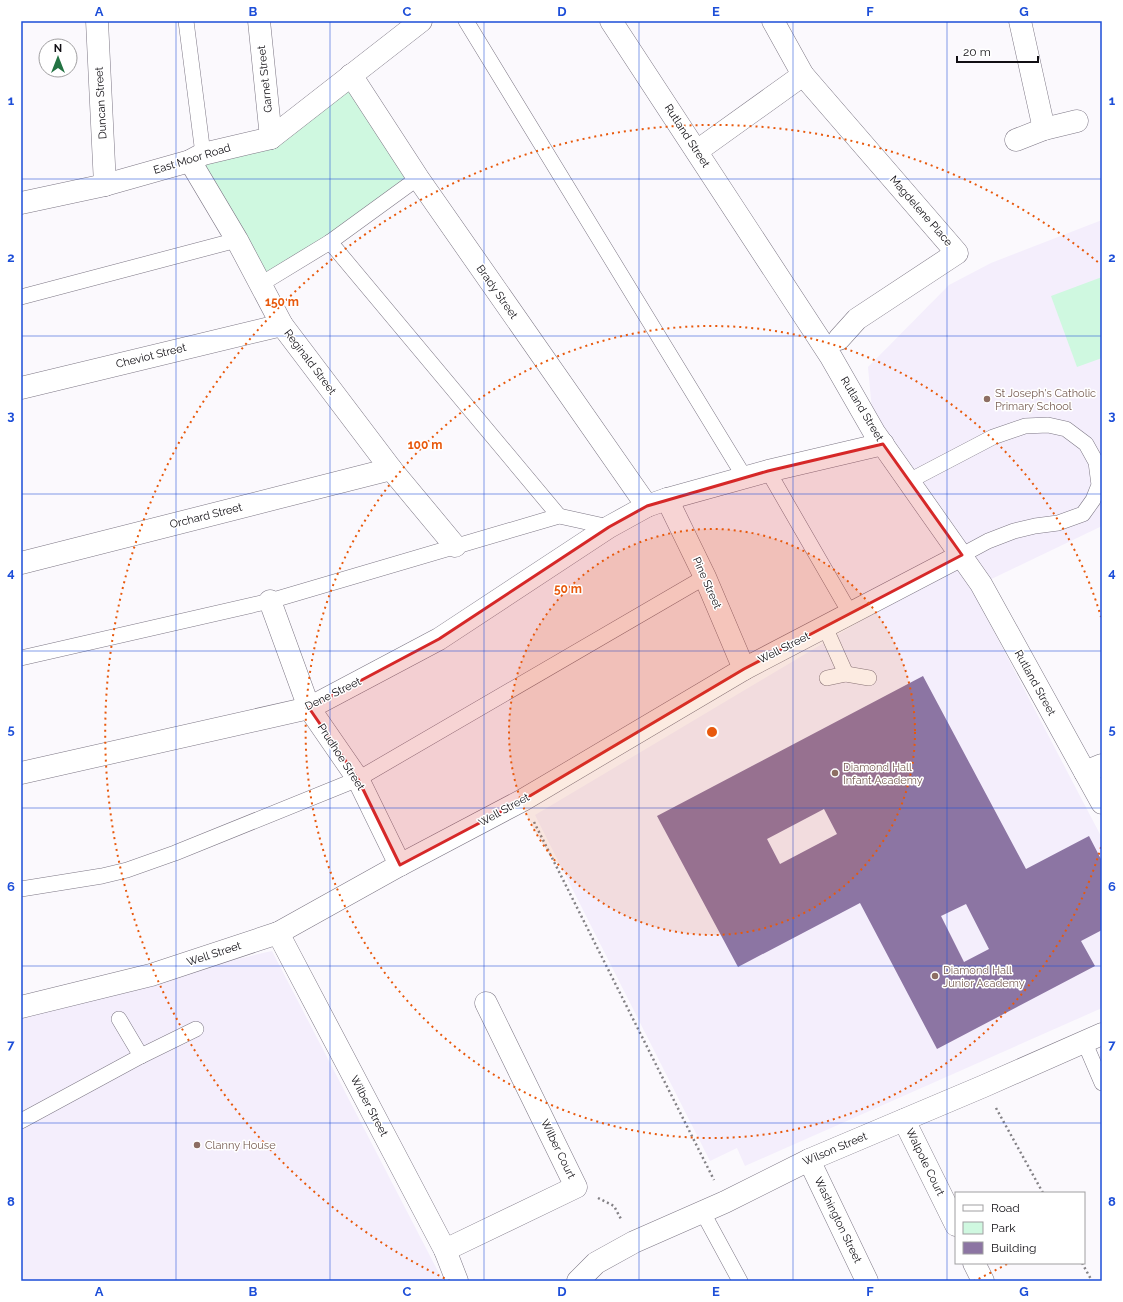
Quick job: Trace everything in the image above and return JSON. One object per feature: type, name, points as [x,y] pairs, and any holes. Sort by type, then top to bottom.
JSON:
[{"type":"street","name":"Duncan Street","points":[[97,21],[105,185]]},
{"type":"street","name":"East Moor Road","points":[[21,204],[105,185],[271,138],[421,21]]},
{"type":"street","name":"Rutland Street","points":[[611,21],[832,357],[874,432],[981,584],[1093,768],[1102,803]]},
{"type":"street","name":"Magdelene Place","points":[[773,21],[803,75],[957,253],[857,319],[839,339]]},
{"type":"street","points":[[1020,21],[1044,130]]},
{"type":"street","name":"Garnet Street","points":[[261,22],[271,138]]},
{"type":"street","name":"Brady Street","points":[[351,75],[418,178],[657,503]]},
{"type":"street","points":[[697,151],[803,75]]},
{"type":"street","points":[[1016,140],[1044,130],[1077,121]]},
{"type":"street","name":"Reginald Street","points":[[197,158],[237,240],[282,324],[391,469],[455,546]]},
{"type":"street","name":"Cheviot Street","points":[[21,388],[282,324]]},
{"type":"street","name":"Dene Street","points":[[21,773],[309,708],[439,639],[609,527],[657,503],[768,471],[883,444]]},
{"type":"street","name":"Orchard Street","points":[[21,563],[391,469]]},
{"type":"street","name":"Pine Street","points":[[657,503],[705,577],[744,669]]},
{"type":"street","name":"Well Street","points":[[21,1007],[151,975],[278,933],[400,865],[523,800],[744,669],[962,555]]},
{"type":"street","name":"Prudhoe Street","points":[[270,601],[309,708],[358,779],[400,865]]},
{"type":"street","name":"Wilber Street","points":[[278,933],[445,1250],[457,1281]]},
{"type":"street","name":"Wilber Court","points":[[445,1250],[576,1187],[486,1003]]},
{"type":"street","name":"Wilson Street","points":[[578,1281],[596,1263],[634,1242],[725,1202],[809,1160],[1093,1038]]},
{"type":"street","name":"Walpole Court","points":[[904,1120],[955,1223]]},
{"type":"street","name":"Washington Street","points":[[809,1160],[867,1281]]},
{"type":"street","points":[[974,1264],[983,1281]]},
{"type":"lane","points":[[186,21],[197,158]]},
{"type":"lane","points":[[466,21],[745,478]]},
{"type":"lane","points":[[261,284],[330,242],[418,178]]},
{"type":"lane","points":[[21,297],[237,240]]},
{"type":"lane","points":[[330,242],[559,516]]},
{"type":"lane","points":[[909,481],[993,437],[1025,426],[1048,425],[1066,429],[1086,444],[1096,462],[1099,485],[1093,500],[1083,514],[1058,523],[1014,531],[988,541],[962,555]]},
{"type":"lane","points":[[768,471],[850,613]]},
{"type":"lane","points":[[21,658],[270,601],[559,516],[609,527]]},
{"type":"lane","points":[[21,889],[102,876],[126,870],[175,853],[358,779],[705,577]]},
{"type":"lane","points":[[825,627],[846,674]]},
{"type":"lane","points":[[827,678],[846,674],[869,678]]},
{"type":"lane","points":[[119,1019],[141,1056]]},
{"type":"lane","points":[[21,1121],[141,1056],[196,1029]]},
{"type":"lane","points":[[1093,1038],[1102,1083]]},
{"type":"lane","points":[[702,1211],[740,1281]]},
{"type":"path","points":[[523,800],[725,1202]]},
{"type":"path","points":[[984,1086],[1042,1192]]},
{"type":"path","points":[[576,1187],[614,1206],[634,1242]]},
{"type":"path","points":[[1083,1264],[1092,1281]]},
{"type":"highlighted area","points":[[883,444],[962,555],[744,669],[523,800],[400,865],[358,779],[309,708],[439,639],[609,527],[647,506],[768,471]]},
{"type":"shaded area","name":"St Joseph's Catholic Primary School","points":[[1102,220],[1102,526],[981,584],[874,432],[868,367],[949,285],[991,263]]},
{"type":"shaded area","points":[[958,563],[1102,838],[1102,1008],[745,1166],[737,1148],[710,1161],[535,815]]},
{"type":"shaded area","name":"Clanny House","points":[[272,951],[443,1281],[21,1281],[21,1008]]},
{"type":"green space","points":[[351,75],[418,178],[261,284],[190,161],[271,138]]},
{"type":"green space","points":[[1102,277],[1102,358],[1077,367],[1051,296]]},
{"type":"building","points":[[923,676],[1026,869],[1089,836],[1102,861],[1102,930],[1081,941],[1095,966],[937,1049],[860,903],[738,967],[657,816]],"holes":[[[824,809],[837,834],[780,864],[767,839]],[[966,904],[989,949],[964,962],[941,916]]]},
{"type":"place","name":"St Joseph's Catholic Primary School","points":[[987,399]]},
{"type":"place","name":"Diamond Hall Infant Academy","points":[[835,773]]},
{"type":"place","name":"Diamond Hall Junior Academy","points":[[935,976]]},
{"type":"place","name":"Clanny House","points":[[197,1145]]}]
